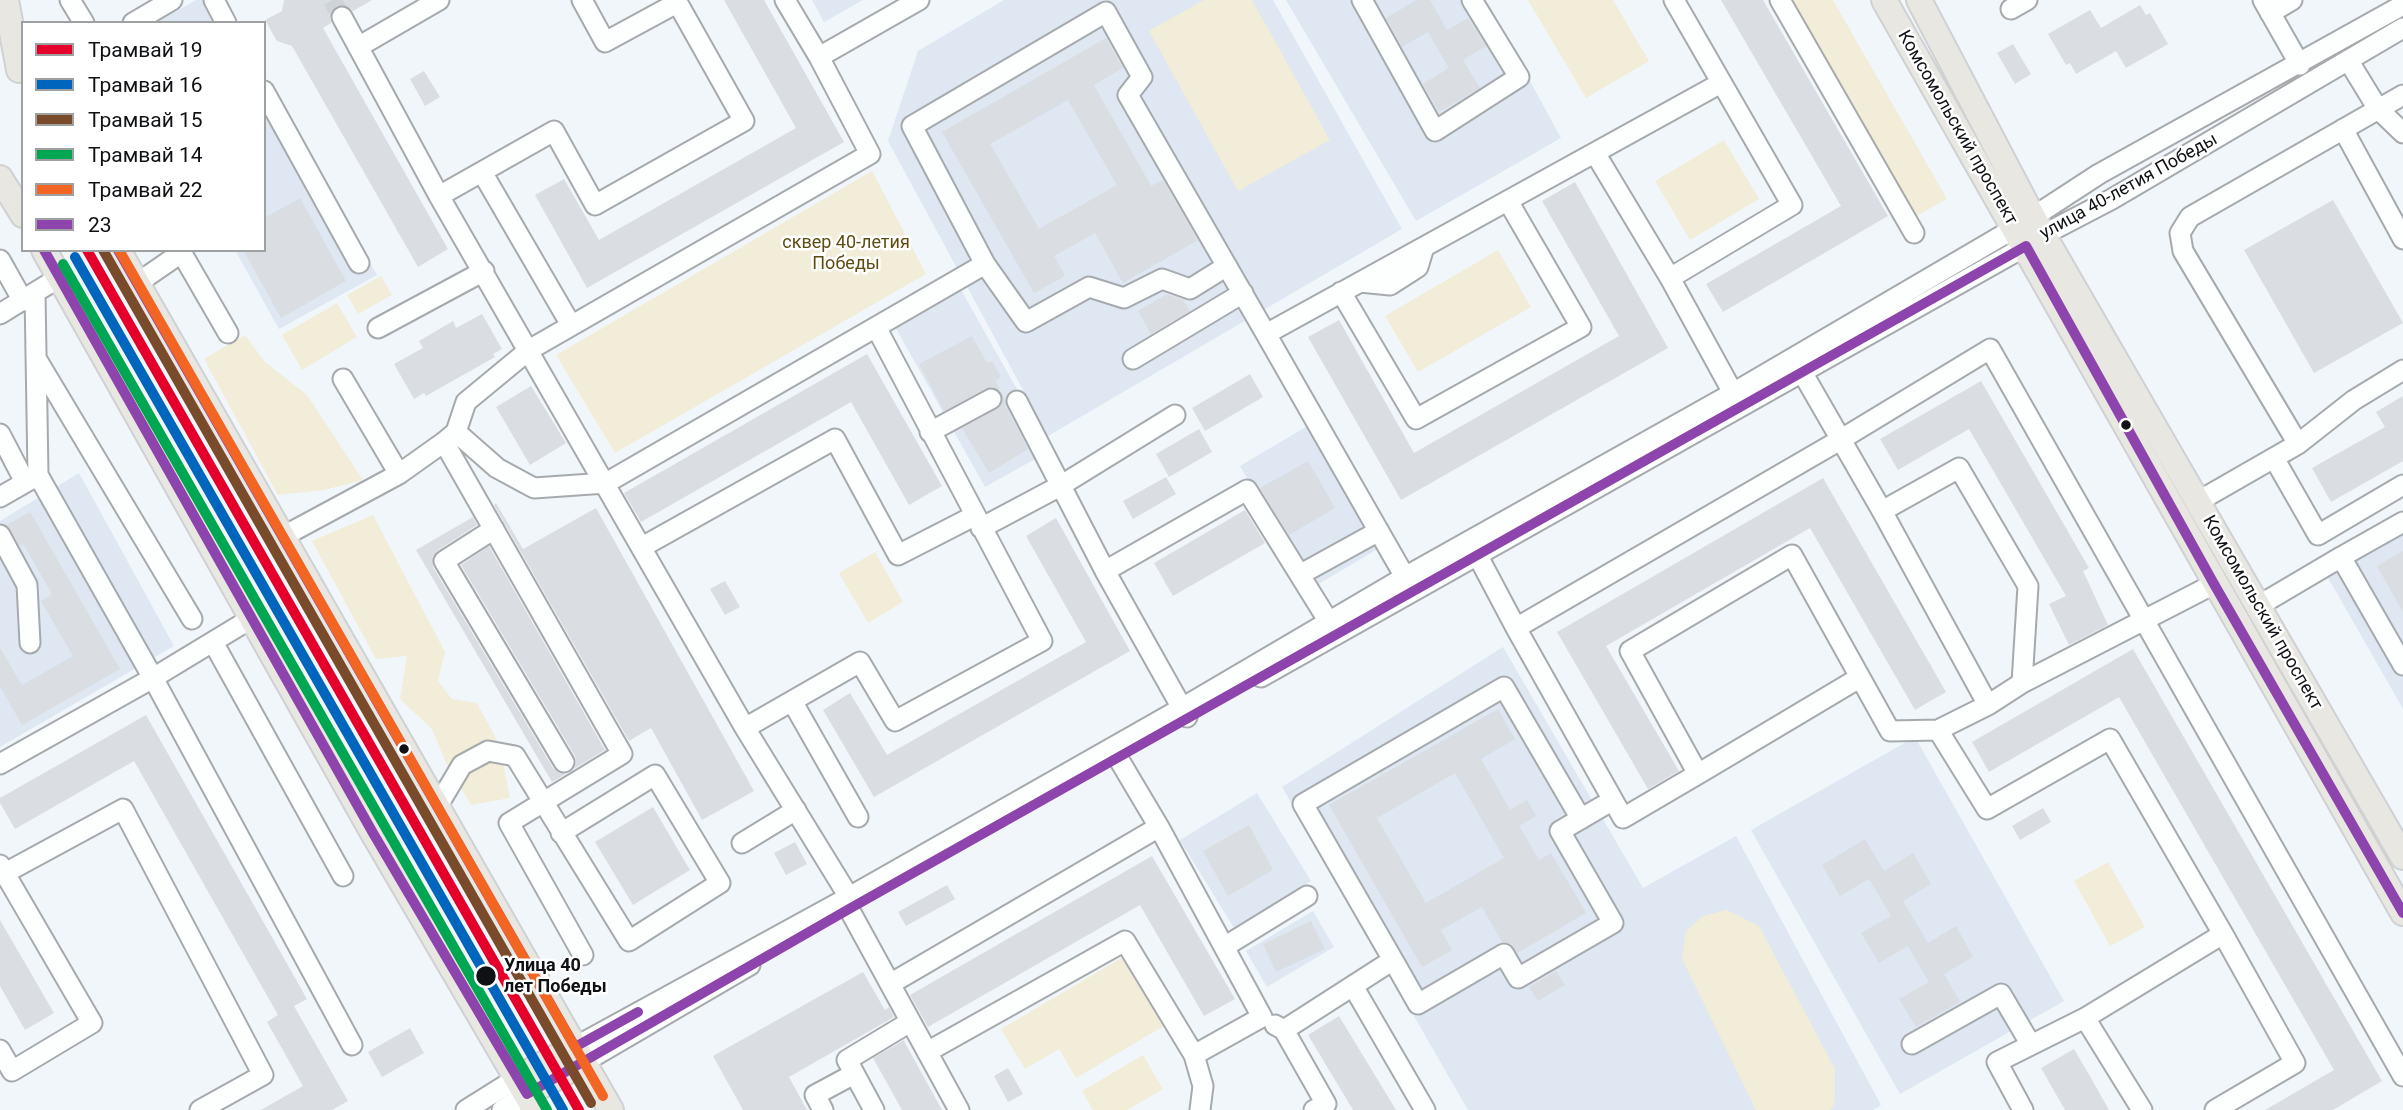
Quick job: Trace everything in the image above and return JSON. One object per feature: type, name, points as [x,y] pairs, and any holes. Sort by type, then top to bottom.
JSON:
[{"type":"main road","points":[[6,0],[21,73]]},
{"type":"main road","name":"Комсомольский проспект","points":[[1884,0],[2197,502],[2403,857]]},
{"type":"main road","name":"Комсомольский проспект","points":[[1919,0],[2029,231],[2214,584],[2403,913]]},
{"type":"main road","points":[[0,34],[21,73]]},
{"type":"main road","points":[[0,177],[21,212]]},
{"type":"main road","points":[[45,252],[373,834],[526,1094]]},
{"type":"main road","points":[[119,252],[611,1110]]},
{"type":"main road","name":"улица 40-летия Победы","points":[[526,1094],[580,1054]]},
{"type":"street","points":[[70,0],[82,21]]},
{"type":"street","points":[[135,21],[172,0]]},
{"type":"street","points":[[214,0],[225,21]]},
{"type":"street","points":[[358,47],[439,0]]},
{"type":"street","points":[[439,196],[554,131],[596,205],[744,121],[676,1],[605,42],[582,0]]},
{"type":"street","points":[[282,537],[400,474],[450,437],[467,402],[529,351],[870,154],[819,57],[785,0]]},
{"type":"street","points":[[819,57],[919,0]]},
{"type":"street","points":[[1362,0],[1436,131],[1518,77],[1472,0]]},
{"type":"street","points":[[1670,278],[1792,205],[1674,0]]},
{"type":"street","points":[[1780,0],[1914,233]]},
{"type":"street","points":[[2292,0],[2267,6],[2300,65]]},
{"type":"street","name":"улица 40-летия Победы","points":[[1737,400],[1802,372],[2029,231],[2099,174],[2300,65],[2403,5]]},
{"type":"street","points":[[849,903],[1185,713],[1405,577],[1243,293],[1128,95],[1142,77],[1106,12],[912,126],[985,264],[1026,322],[1090,287],[1124,298],[1161,279],[1190,289],[1227,266]]},
{"type":"street","points":[[342,17],[439,196],[745,728],[849,903],[959,1110]]},
{"type":"street","name":"улица 40-летия Победы","points":[[580,1054],[849,903],[1118,758],[1185,713],[2029,231],[2134,187],[2403,28]]},
{"type":"street","points":[[2348,60],[2378,109],[2403,133]]},
{"type":"street","points":[[1266,334],[1721,83]]},
{"type":"street","points":[[266,95],[359,263]]},
{"type":"street","points":[[2298,444],[2183,251],[2180,233],[2190,217],[2403,95]]},
{"type":"street","points":[[2343,130],[2403,239]]},
{"type":"street","points":[[1595,153],[1670,278],[1737,400]]},
{"type":"street","points":[[482,172],[571,326]]},
{"type":"street","points":[[1341,292],[1416,419],[1581,327],[1508,201]]},
{"type":"street","points":[[136,284],[180,252],[228,333]]},
{"type":"street","points":[[0,260],[29,297],[36,359],[32,479]]},
{"type":"street","points":[[450,437],[497,468],[534,488],[606,483],[985,264]]},
{"type":"street","points":[[378,328],[484,271]]},
{"type":"street","points":[[0,314],[60,277]]},
{"type":"street","points":[[1133,359],[1243,293]]},
{"type":"street","points":[[745,728],[860,662],[895,721],[1042,640],[977,522],[876,327]]},
{"type":"street","points":[[1516,628],[1840,440],[1990,349],[2403,1076]]},
{"type":"street","points":[[36,359],[192,619]]},
{"type":"street","points":[[2197,502],[2298,444],[2354,400],[2403,370]]},
{"type":"street","points":[[1802,372],[1988,705]]},
{"type":"street","points":[[343,379],[400,474]]},
{"type":"street","points":[[930,432],[991,399]]},
{"type":"street","points":[[1017,401],[1105,571],[1185,713]]},
{"type":"street","points":[[642,547],[835,439],[898,555],[1060,486],[1175,415]]},
{"type":"street","points":[[0,434],[32,479],[153,678],[352,1045]]},
{"type":"street","points":[[450,437],[494,529],[622,754],[509,823],[583,955]]},
{"type":"street","points":[[2274,458],[2318,535],[2403,485]]},
{"type":"street","points":[[1882,511],[1959,468],[2028,586],[2022,683]]},
{"type":"street","points":[[0,497],[32,479]]},
{"type":"street","points":[[1105,571],[1247,490],[1329,622]]},
{"type":"street","points":[[2258,606],[2403,522]]},
{"type":"street","points":[[494,529],[444,561],[564,762]]},
{"type":"street","points":[[1301,574],[1379,531]]},
{"type":"street","points":[[0,535],[27,585],[30,643]]},
{"type":"street","points":[[1473,548],[1623,818],[1859,678]]},
{"type":"street","name":"улица 40-летия Победы","points":[[1405,577],[1473,548]]},
{"type":"street","points":[[1698,774],[1630,651],[1792,555],[1890,731],[1938,730],[1988,705],[2022,683],[2214,584]]},
{"type":"street","points":[[2341,557],[2403,665]]},
{"type":"street","points":[[0,762],[153,678],[252,618]]},
{"type":"street","points":[[213,642],[343,876]]},
{"type":"street","points":[[1581,819],[1504,687],[1303,804],[1418,1004],[1504,954],[1518,978],[1613,923],[1560,831],[1581,819],[1613,800]]},
{"type":"street","points":[[792,701],[858,817]]},
{"type":"street","points":[[1938,730],[1987,809],[2110,739],[2295,1063],[2215,1110]]},
{"type":"street","points":[[437,807],[462,765],[488,751],[514,756],[542,803],[629,940],[720,883],[655,775],[561,832]]},
{"type":"street","points":[[1118,758],[1159,827],[1262,1017],[1284,1030],[1326,1104],[1314,1110]]},
{"type":"street","points":[[0,1050],[12,1071],[92,1023],[2,869],[122,809],[263,1075],[200,1110]]},
{"type":"street","points":[[743,843],[796,810]]},
{"type":"street","points":[[890,984],[1159,827]]},
{"type":"street","points":[[1224,947],[1307,896]]},
{"type":"street","points":[[2023,1110],[1997,1062],[2085,1018],[2223,934]]},
{"type":"street","points":[[928,1052],[1125,941],[1194,1055],[1203,1086],[1199,1110]]},
{"type":"street","points":[[1284,1030],[1393,960]]},
{"type":"street","points":[[1353,986],[1425,1110]]},
{"type":"street","points":[[1912,1044],[2001,994],[2031,1045]]},
{"type":"street","points":[[1194,1055],[1262,1017]]},
{"type":"street","points":[[2085,1018],[2142,1110]]},
{"type":"street","points":[[874,1110],[846,1060],[910,1022]]},
{"type":"street","points":[[823,1110],[815,1095],[854,1074]]},
{"type":"street","name":"улица 40-летия Победы","points":[[466,1110],[526,1094]]},
{"type":"street","name":"улица 40-летия Победы","points":[[502,1110],[526,1094]]},
{"type":"shaded area","points":[[196,0],[222,0],[234,21],[159,21]]},
{"type":"shaded area","points":[[812,0],[863,0],[824,22]]},
{"type":"shaded area","points":[[1004,0],[1273,0],[1402,229],[1048,436],[888,141],[918,51]]},
{"type":"shaded area","points":[[1286,0],[1486,0],[1561,138],[1416,221]]},
{"type":"shaded area","points":[[266,79],[377,275],[279,329],[236,252],[266,252]]},
{"type":"shaded area","points":[[960,288],[1051,450],[985,487],[894,325]]},
{"type":"shaded area","points":[[1309,425],[1381,547],[1312,588],[1240,466]]},
{"type":"shaded area","points":[[79,473],[174,646],[0,747],[0,521]]},
{"type":"shaded area","points":[[2403,513],[2403,709],[2318,560]]},
{"type":"shaded area","points":[[1503,647],[1643,888],[1736,836],[1881,1105],[1873,1110],[1468,1110],[1282,787]]},
{"type":"shaded area","points":[[1915,737],[2064,1001],[1900,1094],[1751,830]]},
{"type":"shaded area","points":[[1257,793],[1311,881],[1234,928],[1180,840]]},
{"type":"shaded area","points":[[1313,911],[1334,947],[1267,987],[1246,951]]},
{"type":"green space","points":[[1204,0],[1252,0],[1330,140],[1238,191],[1149,31]]},
{"type":"green space","points":[[1528,0],[1613,0],[1649,61],[1586,98]]},
{"type":"green space","points":[[1786,0],[1833,0],[1947,199],[1911,219]]},
{"type":"green space","points":[[1724,140],[1759,199],[1690,240],[1655,181]]},
{"type":"green space","name":"сквер 40-летия Победы","points":[[872,171],[926,274],[615,453],[556,355]]},
{"type":"green space","points":[[1498,250],[1531,307],[1418,372],[1385,316]]},
{"type":"green space","points":[[381,276],[392,295],[358,314],[347,295]]},
{"type":"green space","points":[[337,303],[357,337],[302,370],[282,335]]},
{"type":"green space","points":[[245,335],[265,362],[307,395],[363,480],[324,490],[278,495],[204,359]]},
{"type":"green space","points":[[373,515],[445,652],[438,681],[452,699],[477,703],[499,744],[510,798],[471,805],[447,765],[432,729],[400,699],[407,656],[376,659],[312,541]]},
{"type":"green space","points":[[875,552],[903,602],[868,623],[839,573]]},
{"type":"green space","points":[[2108,862],[2145,927],[2110,946],[2074,881]]},
{"type":"green space","points":[[1727,910],[1759,926],[1835,1069],[1835,1103],[1830,1110],[1756,1110],[1682,959],[1686,931],[1703,916]]},
{"type":"green space","points":[[1123,957],[1164,1026],[1076,1078],[1059,1049],[1025,1069],[1001,1029]]},
{"type":"green space","points":[[1143,1055],[1163,1089],[1127,1110],[1093,1110],[1082,1091]]},
{"type":"building","points":[[284,0],[372,0],[353,11],[343,5],[336,7],[330,16],[331,23],[323,28],[448,249],[418,267],[292,46],[277,41],[265,20],[282,11]]},
{"type":"building","points":[[724,0],[764,0],[844,142],[587,288],[535,195],[564,179],[599,240],[796,128]]},
{"type":"building","points":[[1416,0],[1430,0],[1447,30],[1468,18],[1486,46],[1463,60],[1480,88],[1439,112],[1423,84],[1449,68],[1428,32],[1402,47],[1386,18]]},
{"type":"building","points":[[1721,0],[1763,0],[1888,216],[1723,312],[1706,284],[1841,206]]},
{"type":"building","points":[[2140,5],[2146,15],[2150,13],[2168,44],[2126,68],[2116,51],[2076,74],[2070,63],[2066,65],[2048,34],[2090,10],[2101,28]]},
{"type":"building","points":[[1106,38],[1123,68],[1094,85],[1151,186],[1163,180],[1198,240],[1123,283],[1095,233],[1054,256],[1065,276],[1034,293],[942,132]],"holes":[[[1068,100],[1117,185],[1039,229],[990,144]]]},
{"type":"building","points":[[2013,44],[2031,74],[2015,84],[1997,53]]},
{"type":"building","points":[[424,71],[440,97],[425,106],[410,79]]},
{"type":"building","points":[[1575,182],[1668,348],[1401,500],[1308,337],[1339,320],[1414,453],[1619,336],[1542,201]]},
{"type":"building","points":[[300,198],[346,281],[281,318],[244,252],[266,252],[266,217]]},
{"type":"building","points":[[2333,200],[2403,323],[2314,373],[2244,250]]},
{"type":"building","points":[[1167,294],[1183,300],[1190,311],[1151,334],[1138,311]]},
{"type":"building","points":[[482,314],[502,349],[493,354],[495,357],[426,396],[424,393],[414,399],[394,364],[423,348],[419,341],[453,321],[456,328]]},
{"type":"building","points":[[972,336],[987,363],[992,361],[1001,377],[995,381],[1005,399],[1006,407],[1028,449],[989,473],[962,428],[997,409],[1003,400],[1001,393],[992,387],[986,388],[944,411],[919,364]]},
{"type":"building","points":[[867,354],[942,486],[909,505],[851,402],[641,522],[624,493]]},
{"type":"building","points":[[1250,374],[1263,397],[1205,431],[1192,408]]},
{"type":"building","points":[[1981,381],[2089,568],[2083,571],[2108,625],[2069,645],[2049,604],[2066,596],[1969,429],[1898,470],[1880,439]]},
{"type":"building","points":[[531,386],[566,443],[530,465],[496,407]]},
{"type":"building","points":[[2403,396],[2403,461],[2331,502],[2312,468],[2385,427],[2376,412]]},
{"type":"building","points":[[1199,429],[1212,452],[1169,477],[1156,454]]},
{"type":"building","points":[[1308,461],[1335,508],[1289,535],[1260,488]]},
{"type":"building","points":[[1166,477],[1176,494],[1133,519],[1123,501]]},
{"type":"building","points":[[1823,478],[1946,692],[1915,710],[1810,528],[1606,646],[1679,771],[1648,789],[1557,632]]},
{"type":"building","points":[[496,503],[523,549],[596,508],[754,791],[702,820],[651,728],[629,741],[494,505]]},
{"type":"building","points":[[1245,510],[1265,543],[1173,596],[1154,563]]},
{"type":"building","points":[[30,512],[120,669],[22,725],[0,686],[0,648],[22,685],[73,656],[41,601],[52,594],[23,544],[20,546],[7,525]]},
{"type":"building","points":[[473,517],[477,525],[437,551],[433,556],[433,567],[553,768],[566,774],[552,782],[416,550]]},
{"type":"building","points":[[1056,518],[1130,651],[874,797],[823,710],[850,693],[887,755],[1086,642],[1026,536]]},
{"type":"building","points":[[489,546],[605,750],[574,769],[575,756],[461,565]]},
{"type":"building","points":[[2403,551],[2403,612],[2377,566]]},
{"type":"building","points":[[725,581],[740,607],[725,615],[710,589]]},
{"type":"building","points":[[2133,649],[2382,1081],[2333,1110],[2265,1110],[2334,1070],[2119,697],[1989,772],[1972,742]]},
{"type":"building","points":[[1498,709],[1515,739],[1481,759],[1510,810],[1527,800],[1536,816],[1519,826],[1539,860],[1551,853],[1586,913],[1517,953],[1511,944],[1502,942],[1482,907],[1441,930],[1452,950],[1422,967],[1329,805]],"holes":[[[1455,773],[1504,858],[1426,903],[1377,818]]]},
{"type":"building","points":[[146,715],[307,999],[294,1006],[348,1101],[332,1110],[261,1110],[303,1086],[267,1022],[278,1015],[134,761],[15,829],[0,803],[0,798]]},
{"type":"building","points":[[653,807],[690,870],[633,905],[595,842]]},
{"type":"building","points":[[2043,808],[2051,822],[2020,840],[2012,826]]},
{"type":"building","points":[[1249,825],[1273,870],[1228,896],[1203,851]]},
{"type":"building","points":[[1865,839],[1884,871],[1913,853],[1931,884],[1903,901],[1928,943],[1956,926],[1973,957],[1944,974],[1960,1002],[1916,1027],[1899,999],[1929,982],[1908,946],[1879,963],[1861,933],[1891,916],[1869,879],[1840,896],[1822,865]]},
{"type":"building","points":[[795,842],[807,864],[786,875],[774,853]]},
{"type":"building","points":[[1152,856],[1235,999],[1204,1016],[1140,905],[928,1027],[910,995]]},
{"type":"building","points":[[947,885],[955,899],[906,926],[898,912]]},
{"type":"building","points":[[0,920],[54,1013],[25,1030],[0,986]]},
{"type":"building","points":[[1311,921],[1325,949],[1276,972],[1263,944]]},
{"type":"building","points":[[1556,971],[1565,985],[1538,1001],[1529,987]]},
{"type":"building","points":[[863,972],[885,1010],[889,1007],[894,1017],[789,1077],[807,1110],[743,1110],[713,1056]]},
{"type":"building","points":[[1339,1016],[1396,1110],[1353,1110],[1308,1035]]},
{"type":"building","points":[[410,1028],[424,1053],[382,1077],[368,1052]]},
{"type":"building","points":[[906,1039],[904,1041],[942,1110],[902,1110],[873,1058]]},
{"type":"building","points":[[2074,1049],[2109,1110],[2065,1110],[2041,1068]]},
{"type":"building","points":[[1008,1068],[1023,1094],[1008,1102],[994,1076]]},
{"type":"tunnel","points":[[332,0],[342,17]]},
{"type":"tram line","name":"19","points":[[88,252],[579,1110]]},
{"type":"tram line","name":"15","points":[[104,252],[591,1103]]},
{"type":"tram line","name":"22","points":[[120,252],[603,1096]]},
{"type":"tram line","name":"16","points":[[75,257],[563,1110]]},
{"type":"tram line","name":"14","points":[[63,264],[547,1110]]},
{"type":"transit line","name":"23","points":[[45,252],[373,833],[527,1094],[849,909],[2026,246],[2214,584],[2403,913]]},
{"type":"transit line","name":"23","points":[[119,252],[575,1047],[638,1012]]},
{"type":"place","name":"Улица 40 лет Победы","points":[[486,976]]}]
